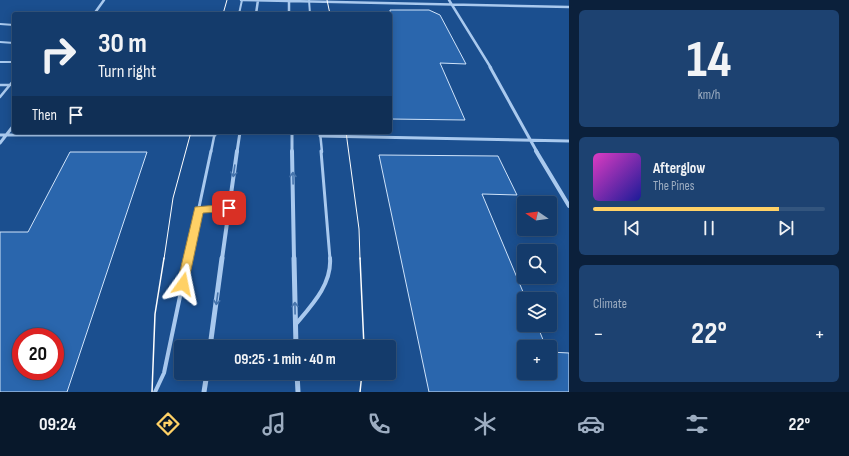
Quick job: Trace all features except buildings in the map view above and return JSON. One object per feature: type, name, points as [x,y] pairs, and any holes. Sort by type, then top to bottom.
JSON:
[{"type":"street","points":[[95,12],[104,0]]},
{"type":"street","points":[[242,0],[309,0],[569,6]]},
{"type":"street","points":[[256,12],[258,0]]},
{"type":"street","points":[[289,0],[289,12]]},
{"type":"street","points":[[449,0],[486,57],[529,139],[569,206]]},
{"type":"street","points":[[565,6],[569,3]]},
{"type":"street","points":[[0,143],[12,128]]},
{"type":"street","points":[[0,135],[110,134]]},
{"type":"street","points":[[211,340],[240,134]]},
{"type":"street","points":[[292,134],[296,340]]},
{"type":"street","points":[[320,134],[569,141]]},
{"type":"street","points":[[204,392],[206,380]]},
{"type":"street","points":[[297,380],[298,392]]},
{"type":"lane","points":[[239,12],[242,0]]},
{"type":"lane","points":[[309,0],[310,12]]},
{"type":"lane","points":[[0,24],[12,24]]},
{"type":"lane","points":[[0,42],[12,43]]},
{"type":"lane","points":[[0,62],[12,62]]},
{"type":"lane","points":[[0,97],[12,82]]},
{"type":"lane","points":[[0,85],[10,85]]},
{"type":"lane","points":[[155,392],[164,373],[215,134]]},
{"type":"lane","points":[[296,324],[320,295],[327,280],[330,263],[320,134]]},
{"type":"lane","points":[[199,210],[229,208]]},
{"type":"tram line","points":[[224,12],[227,0]]},
{"type":"tram line","points":[[327,0],[330,12]]},
{"type":"tram line","points":[[164,259],[173,198],[190,134]]},
{"type":"tram line","points":[[346,134],[359,229],[360,259]]},
{"type":"tram line","points":[[152,392],[155,314],[164,258]]},
{"type":"tram line","points":[[360,258],[364,340]]},
{"type":"tram line","points":[[360,392],[361,380]]},
{"type":"route","points":[[183,284],[199,210],[229,208]]}]
